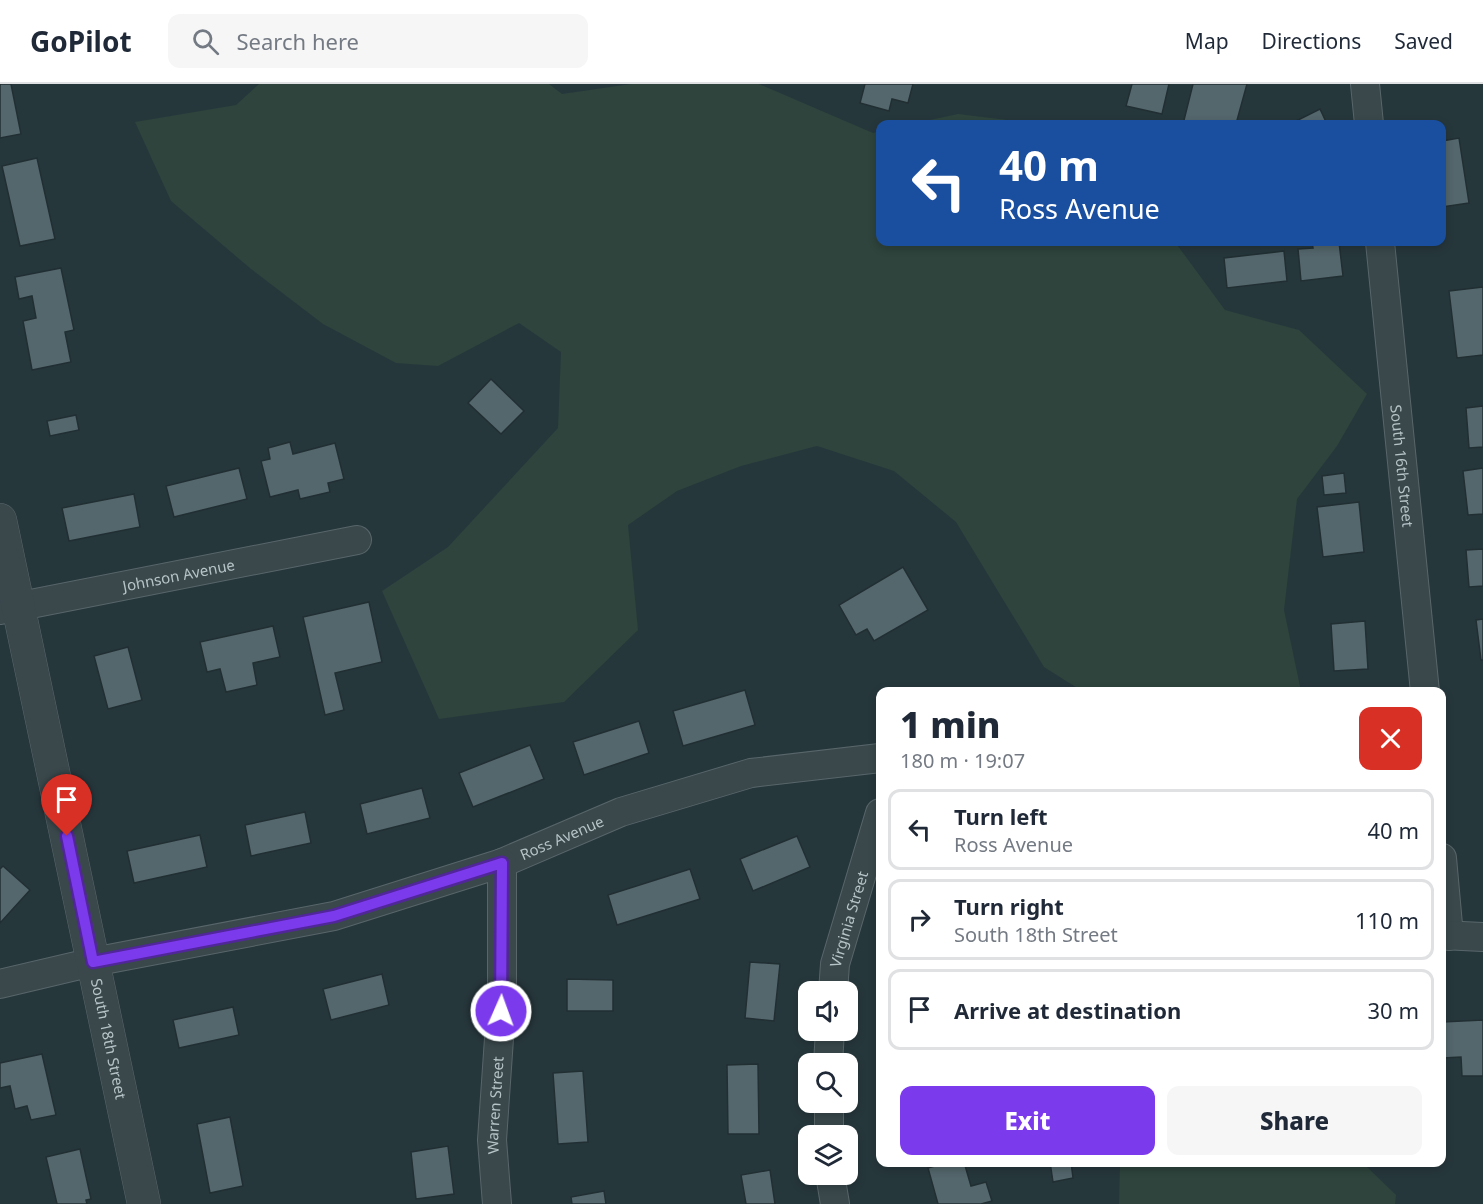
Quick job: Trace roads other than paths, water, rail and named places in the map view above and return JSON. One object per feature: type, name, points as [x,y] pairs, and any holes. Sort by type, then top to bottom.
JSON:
[{"type":"street","points":[[1365,84],[1369,120]]},
{"type":"street","name":"South 16th Street","points":[[1380,246],[1424,687]]},
{"type":"street","name":"South 18th Street","points":[[0,520],[9,609],[93,962],[144,1204]]},
{"type":"street","name":"Johnson Avenue","points":[[9,609],[357,540]]},
{"type":"street","name":"Ross Avenue","points":[[0,984],[93,962],[334,916],[502,863],[621,812],[751,773],[876,758]]},
{"type":"street","name":"Virginia Street","points":[[834,981],[835,964],[876,826]]},
{"type":"street","name":"Warren Street","points":[[497,1204],[492,1140],[502,995],[502,863]]},
{"type":"street","points":[[1446,936],[1483,937]]},
{"type":"street","points":[[832,1185],[835,1204]]}]
